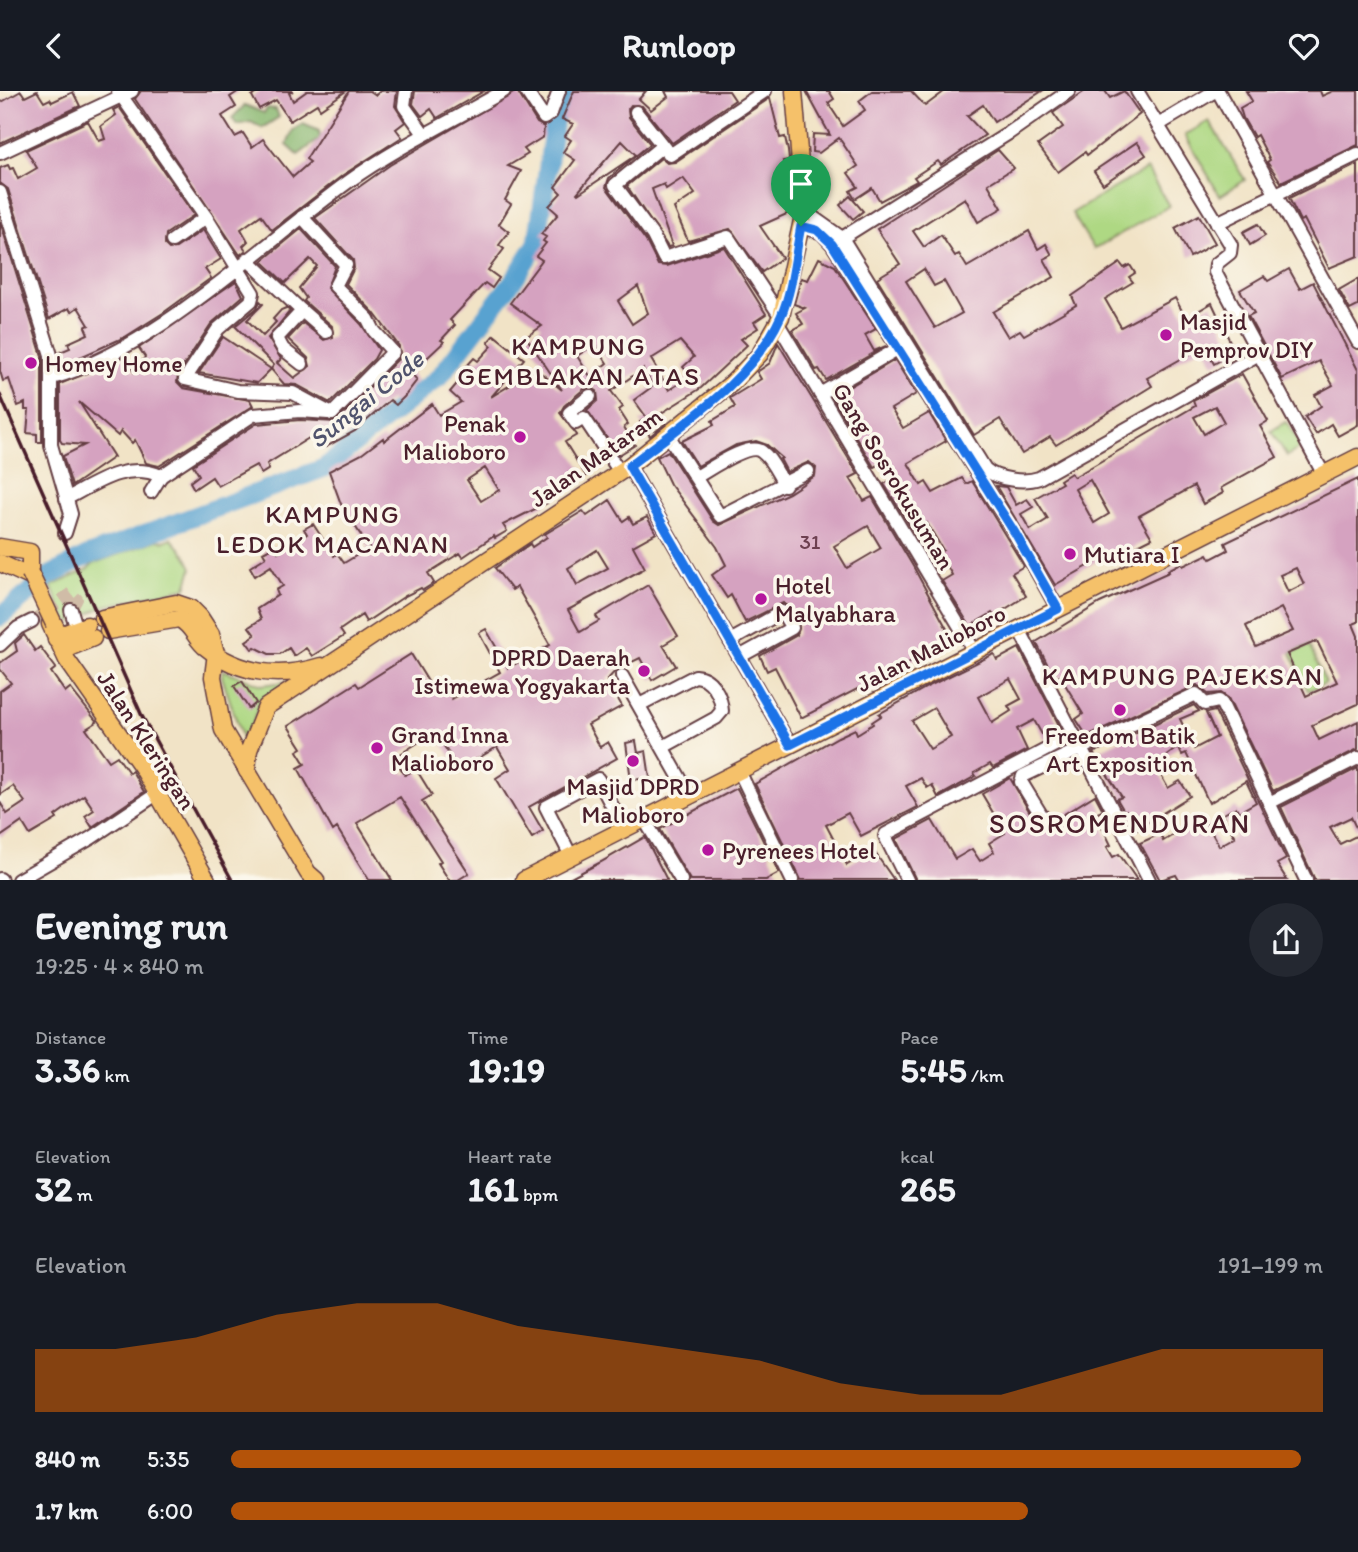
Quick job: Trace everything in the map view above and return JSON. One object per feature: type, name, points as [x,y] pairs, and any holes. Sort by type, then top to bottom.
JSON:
[{"type":"main road","name":"Jalan Mataram","points":[[247,771],[249,750],[263,711],[327,664],[624,469],[668,435],[760,354],[779,319],[803,218],[794,91]]},
{"type":"main road","name":"Jalan Malioboro","points":[[524,880],[975,652],[1019,629],[1054,603],[1358,457]]},
{"type":"main road","name":"Jalan Kleringan","points":[[0,547],[30,552],[29,575],[53,630],[159,793],[207,880]]},
{"type":"main road","points":[[0,563],[29,575]]},
{"type":"main road","name":"Jalan Mataram","points":[[93,628],[179,619],[192,629],[202,644],[246,669],[270,675],[295,673],[327,664]]},
{"type":"main road","points":[[53,630],[60,635],[93,628]]},
{"type":"main road","points":[[216,653],[212,677],[221,724],[311,878]]},
{"type":"street","points":[[405,91],[404,106],[424,134]]},
{"type":"street","points":[[52,378],[89,366],[160,325],[350,181],[424,134],[504,91]]},
{"type":"street","points":[[526,91],[544,118],[551,113],[559,91]]},
{"type":"street","points":[[636,112],[670,155],[765,91]]},
{"type":"street","points":[[839,235],[1009,133],[1069,91]]},
{"type":"street","points":[[1137,91],[1231,248],[1230,253],[1216,264],[1215,272],[1324,475]]},
{"type":"street","points":[[1158,125],[1216,91],[1358,342]]},
{"type":"street","points":[[0,153],[124,93],[206,217],[242,263],[326,333]]},
{"type":"street","name":"Gang Sosrokusuman","points":[[662,147],[615,185],[653,236],[664,258],[728,237],[975,652]]},
{"type":"street","points":[[1217,223],[1358,154]]},
{"type":"street","points":[[0,192],[49,347],[52,378],[51,445],[71,514],[65,533]]},
{"type":"street","points":[[172,241],[206,217]]},
{"type":"street","points":[[302,217],[346,265],[335,286],[369,319],[374,331],[393,352],[332,414]]},
{"type":"street","points":[[803,218],[839,235],[985,469],[995,475],[1027,480],[1039,478],[1259,354]]},
{"type":"street","points":[[803,218],[827,238],[900,348],[1015,533],[1054,603]]},
{"type":"street","points":[[242,263],[253,297],[218,329],[185,379],[238,391],[293,393],[332,414]]},
{"type":"street","points":[[302,311],[276,338],[283,349],[302,365]]},
{"type":"street","points":[[820,394],[900,348]]},
{"type":"street","points":[[590,396],[569,409],[569,413],[576,423],[584,418],[624,469],[730,641],[790,745]]},
{"type":"street","points":[[152,492],[161,476],[253,415],[300,411],[332,414]]},
{"type":"street","points":[[668,435],[720,516],[808,471]]},
{"type":"street","points":[[696,478],[745,450],[757,449],[764,453],[785,485]]},
{"type":"street","points":[[66,499],[120,473],[138,470],[161,476]]},
{"type":"street","points":[[71,610],[93,628]]},
{"type":"street","points":[[730,641],[782,612],[792,628],[739,657]]},
{"type":"street","points":[[0,646],[18,628],[32,621]]},
{"type":"street","points":[[1019,629],[1149,880]]},
{"type":"street","points":[[622,676],[690,796]]},
{"type":"street","points":[[639,705],[695,676],[711,682],[721,702],[722,711],[716,718],[663,747]]},
{"type":"street","points":[[907,880],[884,836],[1077,741],[1196,694],[1205,703],[1220,701],[1306,880]]},
{"type":"street","points":[[1042,818],[1021,779],[1077,741]]},
{"type":"street","points":[[1269,803],[1358,758]]},
{"type":"street","points":[[739,771],[792,880]]},
{"type":"street","points":[[572,856],[546,807],[598,779],[624,829]]},
{"type":"street","points":[[18,880],[91,838],[159,793]]},
{"type":"street","points":[[644,819],[678,879]]},
{"type":"green space","points":[[245,105],[264,113],[267,108],[276,109],[279,117],[262,128],[251,122],[237,125],[232,118]]},
{"type":"green space","points":[[1209,121],[1245,180],[1220,196],[1185,135]]},
{"type":"green space","points":[[303,124],[319,131],[320,139],[298,155],[287,145],[293,130]]},
{"type":"green space","points":[[1147,169],[1169,206],[1094,249],[1072,213]]},
{"type":"green space","points":[[1286,422],[1302,447],[1287,456],[1271,431]]},
{"type":"green space","points":[[171,538],[185,554],[192,568],[186,588],[105,606],[71,622],[65,620],[51,586],[87,570],[92,564],[157,540],[165,541]]},
{"type":"green space","points":[[1309,645],[1326,683],[1308,691],[1291,653]]},
{"type":"green space","points":[[223,670],[262,685],[292,681],[259,704],[245,746],[222,677]]},
{"type":"building","points":[[21,91],[25,97],[37,91],[44,102],[50,99],[52,102],[73,92],[80,106],[0,143],[0,103]]},
{"type":"building","points":[[141,91],[239,91],[230,97],[236,107],[222,116],[235,137],[243,133],[252,147],[263,139],[293,177],[310,162],[306,159],[349,91],[370,91],[376,95],[380,91],[397,91],[395,106],[405,122],[396,129],[402,137],[343,175],[272,230],[261,215],[241,229],[248,241],[243,246],[246,250],[240,255],[135,99]]},
{"type":"building","points":[[261,91],[293,91],[289,93],[293,101],[307,91],[346,91],[320,109],[317,104],[290,121],[276,100],[259,109],[252,96]]},
{"type":"building","points":[[415,91],[484,91],[437,118],[431,109],[422,116],[413,104]]},
{"type":"building","points":[[517,91],[537,123],[544,127],[543,137],[524,149],[528,154],[508,166],[521,171],[505,200],[511,204],[499,224],[509,232],[499,245],[504,249],[488,270],[499,278],[492,288],[485,283],[450,320],[455,325],[441,340],[444,342],[411,373],[417,380],[404,397],[396,405],[390,400],[355,431],[326,447],[317,433],[267,464],[269,469],[261,474],[256,465],[218,486],[212,477],[194,489],[190,482],[199,475],[193,465],[256,424],[300,420],[336,422],[399,358],[399,346],[374,313],[346,284],[354,268],[353,260],[315,218],[390,165]]},
{"type":"building","points":[[574,91],[646,91],[639,99],[651,110],[668,97],[665,91],[729,91],[735,100],[672,143],[642,106],[631,105],[628,109],[629,117],[650,144],[609,178],[606,187],[646,241],[658,265],[667,266],[724,247],[766,314],[754,322],[758,328],[741,339],[747,345],[701,388],[660,414],[666,423],[650,436],[640,422],[647,418],[634,400],[653,386],[643,369],[611,391],[623,407],[619,410],[628,424],[624,427],[635,445],[619,455],[587,410],[598,400],[597,391],[592,388],[584,389],[564,406],[560,413],[577,435],[565,442],[586,476],[573,484],[570,479],[543,497],[547,503],[503,525],[507,531],[495,538],[494,536],[463,557],[460,553],[428,573],[434,583],[423,590],[421,588],[405,596],[366,622],[362,615],[340,630],[344,636],[312,656],[306,648],[294,656],[289,648],[280,654],[269,654],[255,647],[252,649],[246,641],[255,635],[249,627],[261,619],[257,609],[278,595],[276,590],[283,586],[271,566],[255,576],[250,567],[266,557],[263,552],[274,546],[278,552],[307,534],[304,529],[313,524],[334,556],[337,553],[344,563],[369,548],[341,504],[329,471],[362,454],[383,438],[384,441],[432,404],[439,415],[461,402],[450,392],[467,372],[464,369],[474,358],[478,361],[492,346],[488,342],[494,335],[524,359],[491,397],[536,369],[562,390],[526,337],[542,326],[510,303],[542,260],[536,256],[546,243],[543,241],[546,237],[541,234],[558,214],[549,206],[561,193],[555,187],[575,160],[563,152],[571,140],[565,136],[573,124],[562,119]],"holes":[[[622,141],[636,155],[578,194]],[[638,286],[648,313],[632,324],[618,301]],[[680,341],[694,357],[683,367],[691,376],[669,390],[651,359]],[[595,344],[607,363],[590,376],[577,356]],[[485,468],[499,490],[481,501],[467,480]]]},
{"type":"building","points":[[806,91],[829,91],[834,99],[828,103],[843,126],[865,110],[859,101],[872,91],[911,91],[925,106],[945,91],[1042,91],[994,122],[983,105],[967,116],[985,135],[941,165],[938,161],[914,177],[917,181],[880,201],[872,188],[855,199],[850,191],[858,187],[848,173],[858,166],[839,138],[819,153],[812,152],[813,134],[830,135]]},
{"type":"building","points":[[1085,91],[1105,91],[1110,98],[1124,91],[1140,114],[1087,155],[1085,152],[1058,172],[1038,145],[1063,127],[1053,113]]},
{"type":"building","points":[[1246,91],[1320,91],[1322,96],[1333,91],[1358,91],[1358,145],[1281,182],[1267,162],[1270,160],[1257,135],[1254,137],[1243,118],[1240,108],[1252,101]]},
{"type":"building","points":[[770,98],[780,138],[785,137],[788,151],[789,160],[783,161],[789,178],[782,180],[791,196],[783,200],[789,213],[760,226],[782,258],[762,272],[730,229],[688,241],[674,208],[695,194],[683,178],[666,189],[664,184],[652,189],[672,246],[668,247],[627,186],[661,158],[667,163],[675,162]]},
{"type":"building","points":[[119,107],[194,215],[166,234],[165,245],[169,249],[176,248],[203,230],[221,259],[205,269],[211,278],[163,313],[125,337],[65,364],[60,352],[70,348],[68,343],[88,334],[85,327],[89,325],[78,307],[71,312],[69,308],[49,319],[8,189],[0,183],[0,168],[8,165],[10,169],[13,168],[18,179],[37,168],[26,150],[88,121],[99,141],[105,139],[101,126],[116,115],[113,110]]},
{"type":"building","points":[[1137,142],[1146,155],[1103,184],[1094,171]]},
{"type":"building","points":[[998,150],[1014,168],[988,184],[1002,208],[978,222],[965,198],[913,231],[924,247],[941,235],[955,256],[959,254],[967,267],[1029,231],[1038,249],[1046,244],[1052,255],[1044,259],[1054,277],[993,312],[1008,337],[1020,330],[1024,335],[1076,305],[1072,296],[1120,263],[1124,268],[1130,265],[1135,273],[1129,277],[1133,282],[1105,299],[1121,327],[1175,298],[1186,318],[1212,303],[1235,352],[1214,364],[1204,346],[1147,378],[1152,386],[1056,445],[1050,437],[1022,454],[1000,419],[974,435],[877,278],[900,264],[877,229]],"holes":[[[924,269],[934,286],[944,281],[962,313],[935,328],[906,281]]]},
{"type":"building","points":[[1358,164],[1358,256],[1329,268],[1304,219],[1300,221],[1289,198]]},
{"type":"building","points":[[850,196],[863,211],[853,219],[840,205]]},
{"type":"building","points":[[1199,215],[1215,243],[1190,257],[1175,228]]},
{"type":"building","points":[[0,221],[42,356],[42,442],[37,442],[37,434],[27,433],[29,410],[25,410],[25,403],[18,406],[9,379],[3,381],[0,371]]},
{"type":"building","points":[[1258,224],[1265,236],[1250,245],[1243,232]]},
{"type":"building","points":[[301,229],[335,266],[327,288],[361,324],[379,350],[374,359],[330,403],[297,385],[284,384],[271,369],[274,365],[235,326],[257,308],[260,301],[263,304],[247,320],[263,336],[276,322],[273,319],[281,310],[286,308],[290,311],[268,338],[281,359],[277,363],[294,378],[310,366],[308,358],[288,339],[303,323],[324,340],[333,337],[332,326],[304,301],[306,298],[299,288],[317,266],[310,259],[285,283],[262,261]]},
{"type":"building","points":[[819,258],[835,266],[876,329],[865,335],[874,351],[886,346],[826,380],[819,369],[816,370],[792,330],[803,324],[796,313],[805,308],[794,304],[801,278],[808,280]]},
{"type":"building","points":[[1289,269],[1300,289],[1313,282],[1358,370],[1358,425],[1338,436],[1331,424],[1316,434],[1305,417],[1321,406],[1315,395],[1333,385],[1319,361],[1282,379],[1248,316],[1254,313],[1240,290],[1264,276],[1268,281]]},
{"type":"building","points":[[1358,279],[1358,306],[1350,310],[1339,290]]},
{"type":"building","points":[[236,281],[243,296],[211,324],[178,374],[177,382],[183,388],[250,400],[253,406],[159,466],[146,463],[135,440],[132,443],[121,431],[118,436],[79,402],[114,457],[72,486],[63,456],[85,445],[62,443],[60,440],[60,384],[124,357],[134,372],[145,357],[139,348]]},
{"type":"building","points":[[223,337],[271,369],[257,383],[199,373]]},
{"type":"building","points":[[778,343],[858,474],[850,478],[864,501],[872,497],[914,568],[947,629],[944,631],[949,642],[801,718],[775,667],[767,671],[760,656],[797,635],[799,623],[789,607],[783,603],[745,622],[731,595],[727,598],[712,575],[726,565],[717,547],[670,484],[657,457],[668,451],[713,521],[719,525],[789,493],[815,476],[816,468],[809,462],[787,472],[780,459],[782,458],[767,445],[756,441],[736,445],[698,466],[682,441],[714,425],[712,421],[735,407],[730,398],[761,379],[757,372],[770,363]],"holes":[[[868,526],[881,548],[847,568],[834,546]]]},
{"type":"building","points":[[895,360],[916,394],[891,409],[903,428],[929,413],[946,441],[908,463],[921,485],[926,482],[933,493],[962,478],[966,484],[972,481],[1024,566],[1012,573],[1026,596],[994,616],[992,613],[970,626],[942,581],[952,575],[939,552],[943,550],[927,523],[913,531],[884,484],[898,476],[887,459],[874,467],[832,397]]},
{"type":"building","points":[[1242,374],[1268,421],[1260,426],[1277,457],[1221,488],[1223,493],[1203,504],[1194,486],[1139,516],[1152,538],[1114,557],[1111,553],[1055,585],[996,486],[1006,487],[1016,505],[1027,499],[1033,507],[1021,514],[1030,530],[1048,519],[1035,498],[1062,483],[1060,480],[1071,473],[1074,477],[1195,406],[1193,401]],"holes":[[[1215,406],[1224,422],[1204,434],[1194,417]],[[1090,480],[1109,514],[1094,523],[1075,489]]]},
{"type":"building","points":[[1358,479],[1358,622],[1353,624],[1358,636],[1358,704],[1312,725],[1319,740],[1358,721],[1358,749],[1273,791],[1228,698],[1221,693],[1208,694],[1197,685],[1087,736],[1076,719],[1083,714],[1060,676],[1055,679],[1036,642],[1100,603],[1169,572],[1168,570],[1181,563],[1183,566],[1208,554],[1211,559],[1228,550],[1225,543]],"holes":[[[1296,568],[1304,584],[1288,592],[1280,575]],[[1281,608],[1293,631],[1256,647],[1246,626]],[[1317,641],[1337,682],[1306,696],[1287,654]]]},
{"type":"building","points":[[610,500],[623,521],[629,517],[633,524],[647,517],[656,533],[633,546],[645,568],[568,610],[580,632],[599,621],[596,616],[648,585],[678,636],[663,645],[676,666],[652,680],[640,658],[617,669],[607,680],[622,706],[588,725],[600,747],[608,742],[617,758],[529,807],[543,831],[532,838],[496,778],[510,769],[497,747],[459,770],[442,743],[427,737],[394,758],[405,775],[416,769],[432,795],[422,801],[469,873],[458,880],[449,880],[438,863],[441,861],[400,797],[357,823],[392,880],[369,880],[337,828],[333,831],[298,768],[305,764],[297,751],[302,748],[288,726],[356,683],[359,687],[411,654],[432,688],[442,683],[452,699],[500,672],[479,633],[486,629],[508,668],[550,645],[517,587],[512,590],[495,568],[530,544],[532,547],[547,537],[545,534],[583,511],[587,516]],"holes":[[[597,550],[608,568],[577,585],[568,568]]]},
{"type":"building","points":[[24,635],[35,651],[40,647],[56,668],[51,672],[65,692],[70,688],[97,722],[86,729],[109,761],[117,756],[129,773],[132,771],[144,792],[92,827],[85,816],[94,810],[84,795],[55,816],[57,819],[30,835],[22,822],[0,837],[0,802],[7,814],[25,802],[13,786],[0,795],[0,691],[11,683],[0,669],[0,663],[17,651],[15,643]]},
{"type":"building","points":[[1019,648],[1062,731],[1045,740],[1034,720],[1017,729],[1027,750],[993,768],[990,764],[974,773],[976,776],[938,797],[932,785],[927,788],[921,778],[906,786],[918,807],[861,836],[848,813],[826,825],[847,865],[873,850],[894,880],[801,880],[755,784],[838,737],[855,729],[857,734],[873,724],[872,722],[881,716],[879,714],[929,686],[994,654],[997,660]],"holes":[[[1010,679],[1021,699],[1008,706],[1011,711],[992,723],[978,697]],[[934,708],[951,737],[930,749],[912,721]]]},
{"type":"building","points":[[242,681],[256,703],[249,709],[234,686]]},
{"type":"building","points":[[1194,705],[1199,711],[1180,719],[1194,749],[1217,737],[1206,713],[1215,711],[1286,859],[1277,864],[1287,880],[1179,880],[1176,875],[1160,880],[1140,843],[1160,834],[1163,841],[1203,817],[1219,846],[1235,837],[1222,815],[1236,807],[1239,812],[1256,802],[1246,781],[1209,803],[1186,753],[1182,755],[1178,747],[1155,765],[1168,788],[1180,781],[1190,796],[1137,829],[1126,810],[1124,811],[1117,799],[1122,797],[1093,753]]},
{"type":"building","name":"Masjid DPRD Malioboro","points":[[636,741],[638,753],[646,751],[650,778],[631,780],[626,743]]},
{"type":"building","points":[[1358,768],[1358,832],[1351,817],[1330,827],[1340,844],[1358,835],[1358,880],[1315,880],[1281,807]]},
{"type":"building","points":[[1010,778],[1036,823],[1043,827],[1095,795],[1103,810],[1096,814],[1111,845],[1107,847],[1113,857],[1119,854],[1137,880],[916,880],[896,839],[932,820],[955,859],[972,849],[980,861],[994,852],[989,843],[1005,833],[982,794]]},
{"type":"building","points":[[737,788],[779,873],[766,880],[690,880],[660,829]]},
{"type":"building","points":[[645,837],[667,880],[567,880],[601,862]]},
{"type":"waterway","name":"Sungai Code","points":[[0,617],[49,576],[87,556],[324,468],[440,376],[515,278],[537,243],[555,117],[569,91]]},
{"type":"tunnel","points":[[32,621],[71,593],[77,599],[71,610]]},
{"type":"railway","points":[[0,395],[142,716],[232,880]]},
{"type":"place","name":"Masjid Pemprov DIY","points":[[1166,335]]},
{"type":"place","name":"Homey Home","points":[[31,363]]},
{"type":"place","name":"Penak Malioboro","points":[[520,437]]},
{"type":"place","name":"Mutiara I","points":[[1070,554]]},
{"type":"place","name":"Hotel Malyabhara","points":[[761,599]]},
{"type":"place","name":"DPRD Daerah Istimewa Yogyakarta","points":[[644,671]]},
{"type":"place","name":"Freedom Batik Art Exposition","points":[[1120,710]]},
{"type":"place","name":"Grand Inna Malioboro","points":[[377,748]]},
{"type":"place","name":"Masjid DPRD Malioboro","points":[[633,761]]},
{"type":"place","name":"Pyrenees Hotel","points":[[708,850]]},
{"type":"district","name":"KAMPUNG GEMBLAKAN ATAS","points":[[579,360]]},
{"type":"district","name":"KAMPUNG LEDOK MACANAN","points":[[333,528]]},
{"type":"district","name":"KAMPUNG PAJEKSAN","points":[[1183,676]]},
{"type":"district","name":"SOSROMENDURAN","points":[[1120,823]]},
{"type":"route","points":[[801,226],[817,230],[832,244],[1015,533],[1058,609],[790,745],[629,466],[732,383],[760,354],[781,317],[801,226]]}]
